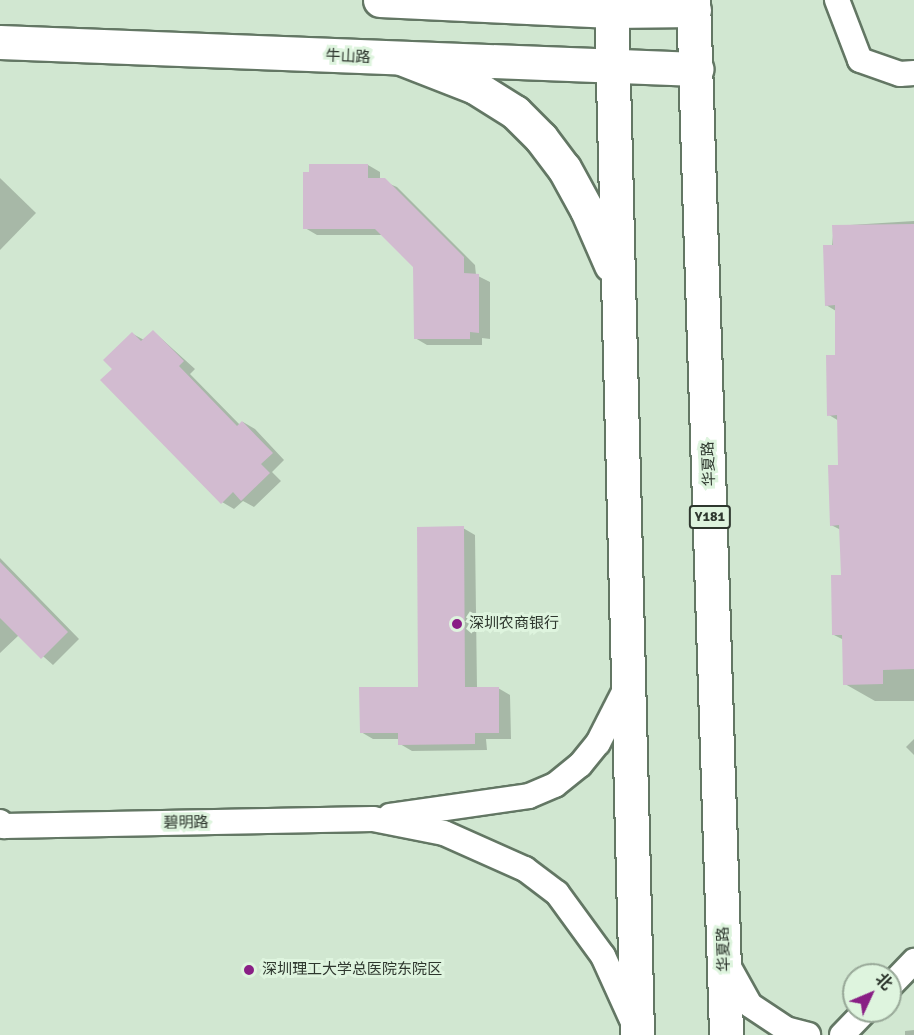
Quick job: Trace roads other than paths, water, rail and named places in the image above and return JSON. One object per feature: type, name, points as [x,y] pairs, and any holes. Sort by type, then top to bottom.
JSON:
[{"type":"main road","points":[[380,0],[694,5]]},
{"type":"main road","points":[[611,5],[637,1032]]},
{"type":"main road","name":"华夏路","points":[[694,5],[726,1035]]},
{"type":"main road","name":"牛山路","points":[[0,42],[613,69],[696,69]]},
{"type":"main road","points":[[402,59],[475,87],[514,112],[541,138],[564,168],[587,210],[618,282]]},
{"type":"street","points":[[837,0],[860,60],[900,74],[914,73]]},
{"type":"street","name":"碧明路","points":[[373,819],[443,806],[529,796],[555,785],[580,765],[598,743],[628,683]]},
{"type":"street","name":"碧明路","points":[[1,826],[373,819],[411,824],[485,848],[525,869],[557,893],[603,956],[637,1032]]},
{"type":"street","points":[[724,959],[750,1005],[786,1029],[808,1035]]},
{"type":"street","points":[[902,974],[914,961]]},
{"type":"street","points":[[842,1035],[854,1023]]},
{"type":"place","name":"深圳农商银行","points":[[457,624]]},
{"type":"place","name":"深圳理工大学总医院东院区","points":[[249,970]]}]
